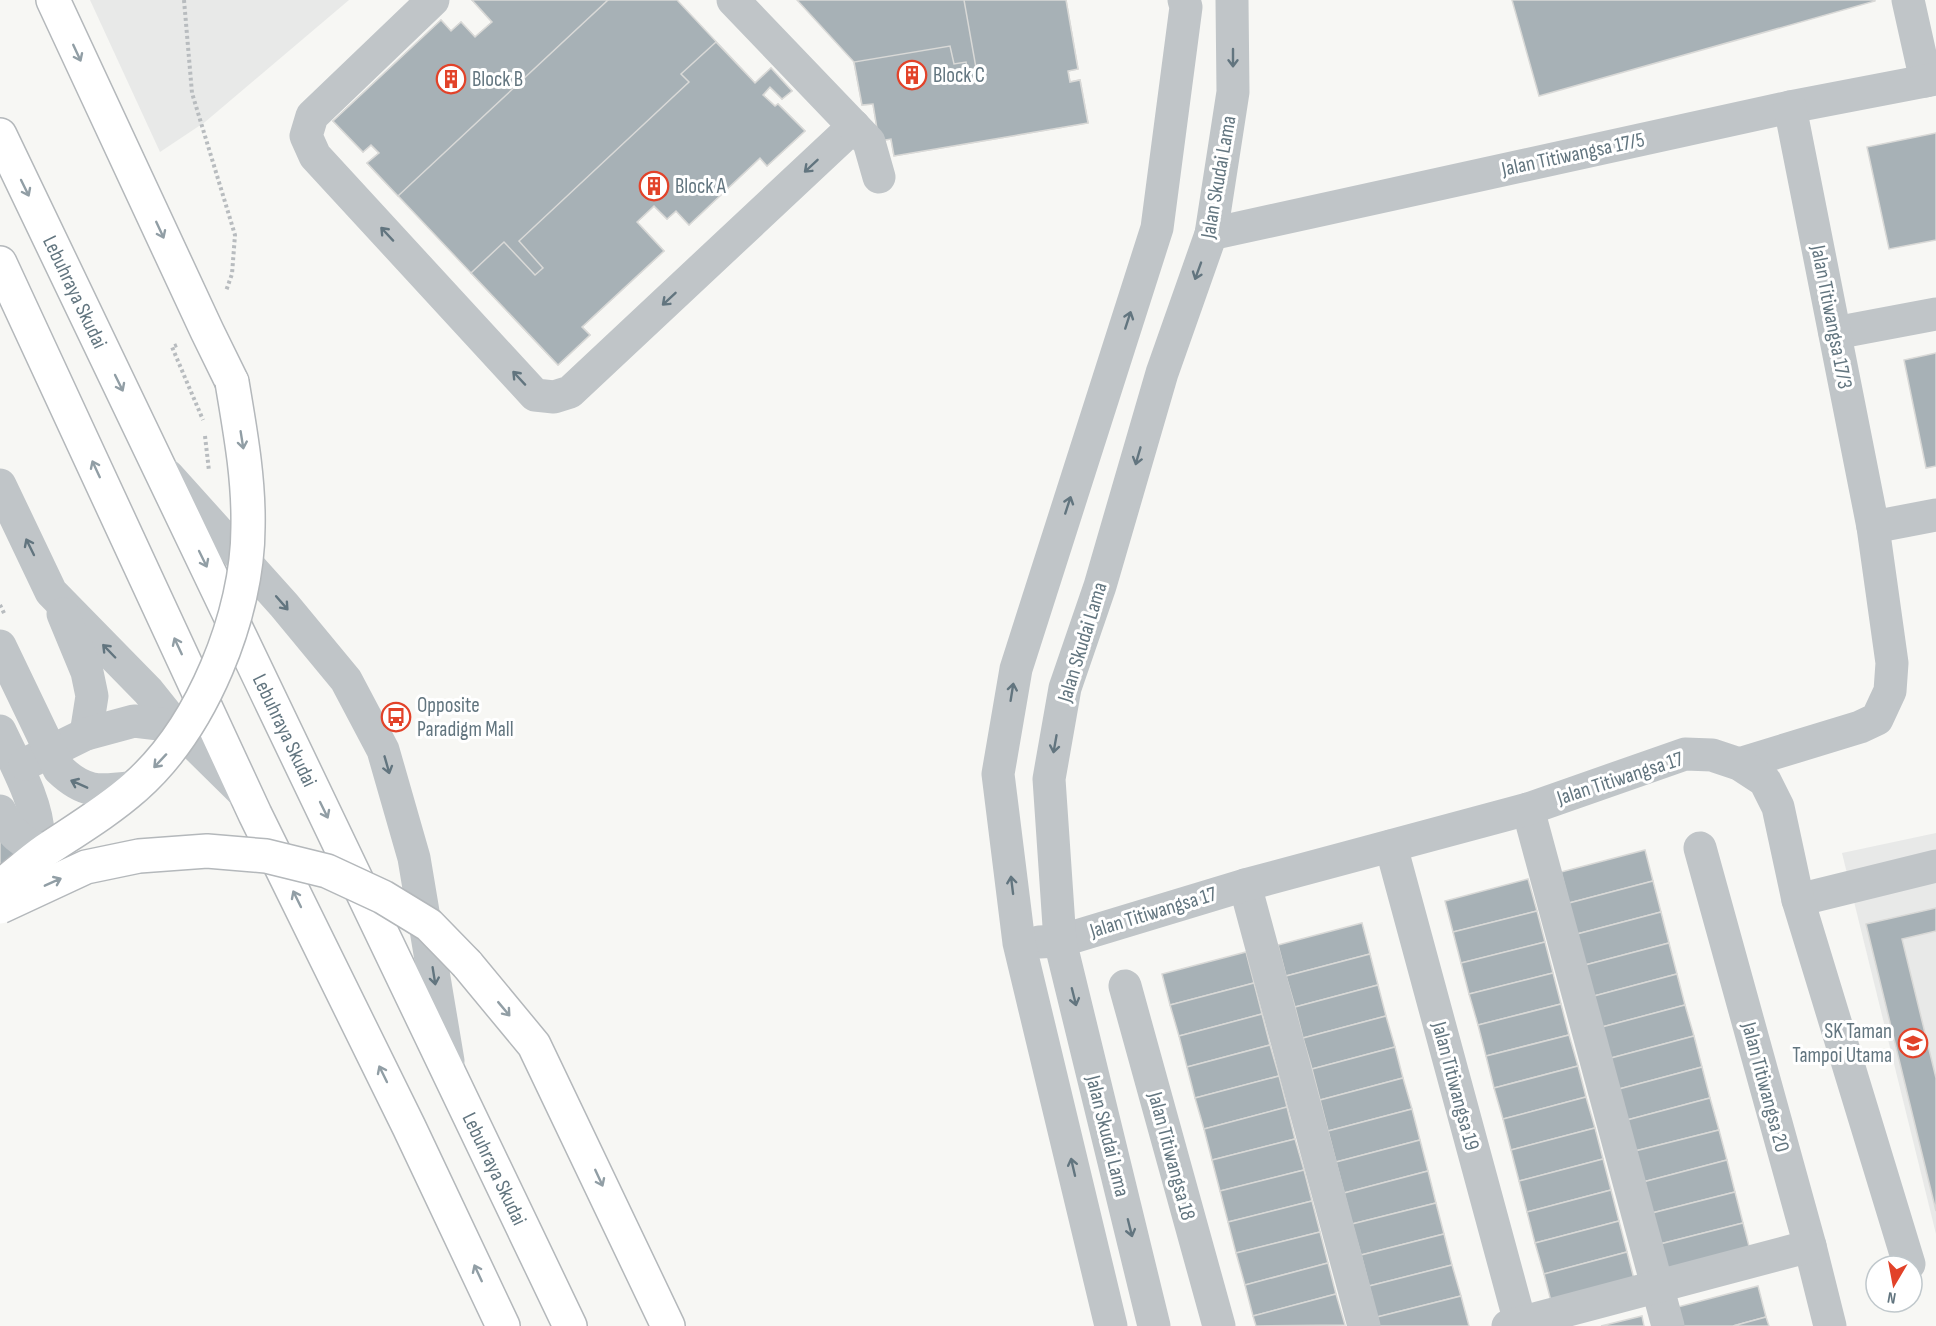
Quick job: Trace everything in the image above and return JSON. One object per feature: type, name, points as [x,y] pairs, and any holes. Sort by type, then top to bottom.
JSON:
[{"type":"highway","points":[[0,887],[45,851],[73,834],[136,787],[172,747],[202,698],[227,640],[244,583],[249,528],[245,459],[232,382],[53,0]]},
{"type":"highway","name":"Lebuhraya Skudai","points":[[0,135],[570,1326]]},
{"type":"highway","points":[[0,263],[246,795],[409,1127],[502,1326]]},
{"type":"highway","points":[[0,908],[86,867],[139,856],[207,851],[266,856],[327,871],[383,897],[429,925],[466,964],[534,1045],[668,1326]]},
{"type":"street","points":[[433,0],[312,116],[306,136],[315,156],[535,395],[554,397],[570,392],[854,126]]},
{"type":"street","points":[[734,0],[868,142],[879,177]]},
{"type":"street","name":"Jalan Skudai Lama","points":[[1111,1326],[1019,943],[998,774],[1016,669],[1157,228],[1186,7],[1184,0]]},
{"type":"street","name":"Jalan Skudai Lama","points":[[1154,1326],[1060,940],[1049,779],[1065,688],[1100,586],[1162,373],[1211,234],[1233,92],[1233,0]]},
{"type":"street","points":[[1908,0],[1931,80]]},
{"type":"street","name":"Jalan Titiwangsa 17/5","points":[[1211,234],[1790,107],[1931,80]]},
{"type":"street","name":"Jalan Titiwangsa 17/3","points":[[1739,764],[1860,727],[1876,719],[1890,691],[1892,663],[1873,527],[1790,107]]},
{"type":"street","points":[[1835,333],[1936,314]]},
{"type":"street","points":[[159,466],[284,605],[346,680],[382,750],[414,858],[450,1074]]},
{"type":"street","points":[[0,485],[51,592],[148,691],[176,726],[246,795]]},
{"type":"street","points":[[1873,527],[1936,515]]},
{"type":"street","points":[[57,598],[87,672],[92,696],[86,734]]},
{"type":"street","points":[[5,635],[59,769],[73,783],[89,788],[105,791],[136,787]]},
{"type":"street","points":[[17,768],[86,734],[134,721],[176,726]]},
{"type":"street","points":[[0,731],[38,819],[38,840],[31,861],[0,913]]},
{"type":"street","name":"Jalan Titiwangsa 17","points":[[1019,943],[1060,940],[1245,885],[1528,809],[1685,754],[1712,755],[1739,764],[1765,781],[1778,807],[1798,900],[1906,1254]]},
{"type":"street","points":[[1528,809],[1668,1326]]},
{"type":"street","points":[[0,811],[9,831],[28,845],[45,851]]},
{"type":"street","name":"Jalan Titiwangsa 19","points":[[1391,846],[1516,1325]]},
{"type":"street","name":"Jalan Titiwangsa 20","points":[[1700,848],[1830,1326]]},
{"type":"street","points":[[1798,900],[1936,866]]},
{"type":"street","points":[[1245,885],[1364,1326]]},
{"type":"street","name":"Jalan Titiwangsa 18","points":[[1125,986],[1219,1326]]},
{"type":"street","points":[[1516,1325],[1810,1246]]},
{"type":"path","points":[[184,0],[192,93],[235,235],[232,274],[207,331]]},
{"type":"path","points":[[0,604],[5,635]]},
{"type":"shaded area","points":[[90,0],[349,0],[205,122],[160,152]]},
{"type":"shaded area","name":"SK Taman Tampoi Utama","points":[[1936,833],[1936,1234],[1842,853]]},
{"type":"building","points":[[472,0],[677,0],[755,83],[771,68],[792,91],[782,99],[770,87],[763,95],[775,106],[778,104],[805,131],[767,166],[760,158],[689,225],[676,211],[667,219],[654,206],[637,222],[664,251],[582,327],[590,335],[558,365],[367,163],[379,153],[371,145],[363,152],[333,121],[441,20],[451,31],[461,22],[475,37],[492,22]]},
{"type":"building","name":"Block B","points":[[472,0],[608,0],[398,196],[367,163],[379,153],[371,145],[363,152],[333,121],[441,20],[451,31],[461,22],[475,37],[492,22]]},
{"type":"building","name":"Block C","points":[[797,0],[1066,0],[1078,69],[1068,71],[1070,82],[1080,80],[1088,123],[894,156],[891,139],[879,141],[873,104],[862,105],[854,62]]},
{"type":"building","name":"Block C","points":[[964,0],[1066,0],[1078,69],[1068,71],[1070,82],[1080,80],[1088,123],[894,156],[891,139],[879,141],[873,104],[862,105],[854,62],[950,46],[954,64],[966,62],[969,80],[978,79]]},
{"type":"building","points":[[1512,0],[1875,0],[1875,1],[1539,96]]},
{"type":"building","name":"Block A","points":[[716,42],[755,83],[771,68],[792,91],[782,99],[770,87],[763,95],[775,106],[778,104],[805,131],[767,166],[760,158],[689,225],[676,211],[667,219],[654,206],[637,222],[664,251],[582,327],[590,335],[558,365],[471,273],[504,242],[535,275],[543,268],[519,241],[689,82],[681,74]]},
{"type":"building","points":[[1936,133],[1936,240],[1889,249],[1867,147]]},
{"type":"building","points":[[1936,353],[1936,466],[1926,468],[1904,360]]},
{"type":"building","points":[[0,815],[24,865],[0,877]]},
{"type":"building","points":[[1645,850],[1653,881],[1569,903],[1561,872]]},
{"type":"building","points":[[1528,879],[1537,911],[1453,932],[1445,901]]},
{"type":"building","points":[[1653,881],[1661,912],[1577,934],[1569,903]]},
{"type":"building","points":[[1936,908],[1936,931],[1902,939],[1936,1078],[1936,1211],[1866,924]]},
{"type":"building","points":[[1537,911],[1545,942],[1461,963],[1453,932]]},
{"type":"building","points":[[1661,912],[1669,943],[1585,965],[1577,934]]},
{"type":"building","points":[[1362,923],[1370,954],[1286,976],[1278,945]]},
{"type":"building","points":[[1545,942],[1553,973],[1469,994],[1461,963]]},
{"type":"building","points":[[1669,943],[1677,974],[1594,996],[1585,965]]},
{"type":"building","points":[[1246,952],[1254,983],[1170,1005],[1162,974]]},
{"type":"building","points":[[1370,954],[1378,985],[1295,1007],[1286,976]]},
{"type":"building","points":[[1553,973],[1561,1004],[1478,1025],[1469,994]]},
{"type":"building","points":[[1677,974],[1685,1005],[1602,1027],[1594,996]]},
{"type":"building","points":[[1254,983],[1262,1014],[1179,1036],[1170,1005]]},
{"type":"building","points":[[1378,985],[1386,1016],[1303,1038],[1295,1007]]},
{"type":"building","points":[[1561,1004],[1569,1035],[1486,1056],[1478,1025]]},
{"type":"building","points":[[1685,1005],[1694,1036],[1611,1058],[1602,1027]]},
{"type":"building","points":[[1262,1014],[1270,1045],[1187,1067],[1179,1036]]},
{"type":"building","points":[[1386,1016],[1395,1047],[1312,1069],[1303,1038]]},
{"type":"building","points":[[1569,1035],[1578,1066],[1494,1088],[1486,1056]]},
{"type":"building","points":[[1694,1036],[1702,1067],[1619,1089],[1611,1058]]},
{"type":"building","points":[[1270,1045],[1279,1076],[1195,1098],[1187,1067]]},
{"type":"building","points":[[1395,1047],[1403,1078],[1320,1100],[1312,1069]]},
{"type":"building","points":[[1578,1066],[1586,1097],[1503,1119],[1494,1088]]},
{"type":"building","points":[[1702,1067],[1710,1098],[1627,1120],[1619,1089]]},
{"type":"building","points":[[1279,1076],[1287,1107],[1204,1129],[1195,1098]]},
{"type":"building","points":[[1403,1078],[1412,1109],[1328,1131],[1320,1100]]},
{"type":"building","points":[[1586,1097],[1595,1128],[1511,1150],[1503,1119]]},
{"type":"building","points":[[1710,1098],[1719,1130],[1635,1151],[1627,1120]]},
{"type":"building","points":[[1287,1107],[1295,1139],[1212,1160],[1204,1129]]},
{"type":"building","points":[[1412,1109],[1420,1140],[1336,1162],[1328,1131]]},
{"type":"building","points":[[1595,1128],[1603,1159],[1519,1181],[1511,1150]]},
{"type":"building","points":[[1719,1130],[1727,1160],[1643,1182],[1635,1151]]},
{"type":"building","points":[[1295,1139],[1304,1170],[1220,1191],[1212,1160]]},
{"type":"building","points":[[1420,1140],[1428,1171],[1344,1193],[1336,1162]]},
{"type":"building","points":[[1603,1159],[1611,1190],[1527,1212],[1519,1181]]},
{"type":"building","points":[[1727,1160],[1735,1192],[1652,1213],[1643,1182]]},
{"type":"building","points":[[1304,1170],[1312,1201],[1228,1222],[1220,1191]]},
{"type":"building","points":[[1428,1171],[1436,1203],[1352,1224],[1344,1193]]},
{"type":"building","points":[[1611,1190],[1619,1221],[1535,1243],[1527,1212]]},
{"type":"building","points":[[1735,1192],[1743,1223],[1660,1244],[1652,1213]]},
{"type":"building","points":[[1312,1201],[1320,1232],[1236,1253],[1228,1222]]},
{"type":"building","points":[[1436,1203],[1444,1234],[1361,1255],[1352,1224]]},
{"type":"building","points":[[1619,1221],[1627,1252],[1544,1274],[1535,1243]]},
{"type":"building","points":[[1743,1223],[1751,1254],[1668,1276],[1660,1244]]},
{"type":"building","points":[[1320,1232],[1328,1263],[1245,1285],[1236,1253]]},
{"type":"building","points":[[1444,1234],[1452,1265],[1369,1286],[1361,1255]]},
{"type":"building","points":[[1627,1252],[1635,1283],[1552,1305],[1544,1274]]},
{"type":"building","points":[[1328,1263],[1336,1294],[1253,1316],[1245,1285]]},
{"type":"building","points":[[1452,1265],[1461,1296],[1377,1317],[1369,1286]]},
{"type":"building","points":[[1758,1286],[1766,1317],[1733,1326],[1679,1326],[1674,1308]]},
{"type":"building","points":[[1336,1294],[1345,1325],[1256,1326],[1253,1316]]},
{"type":"building","points":[[1461,1296],[1469,1326],[1379,1326],[1377,1317]]},
{"type":"building","points":[[1642,1316],[1644,1326],[1601,1326]]},
{"type":"building","points":[[1766,1317],[1769,1326],[1733,1326]]},
{"type":"place","name":"Block C","points":[[912,75]]},
{"type":"place","name":"Block B","points":[[451,79]]},
{"type":"place","name":"Block A","points":[[654,186]]},
{"type":"place","name":"Opposite Paradigm Mall","points":[[396,717]]},
{"type":"place","name":"SK Taman Tampoi Utama","points":[[1913,1043]]}]
